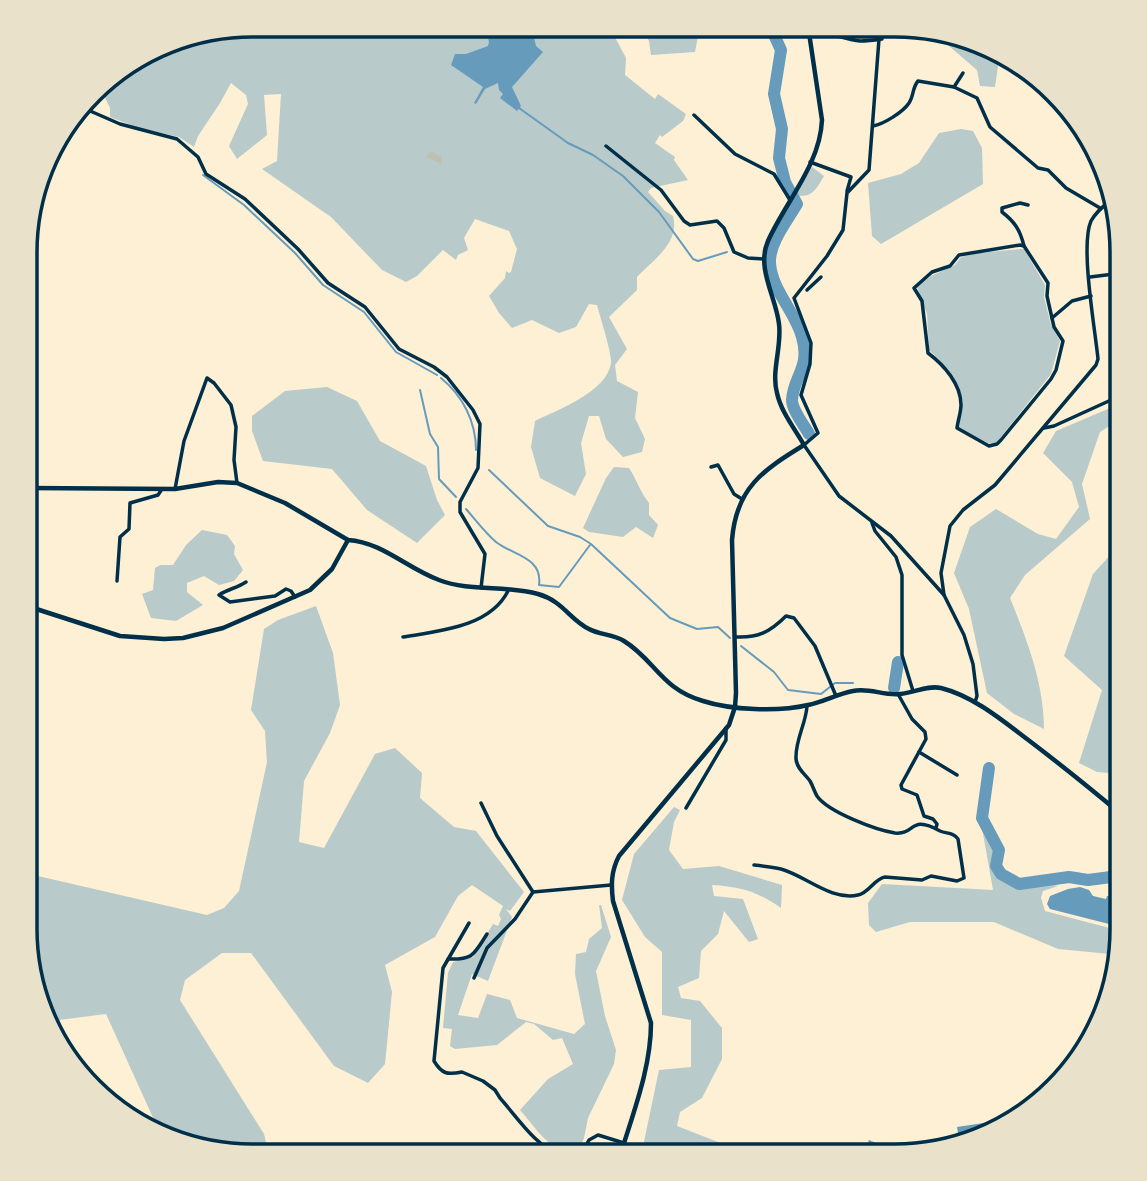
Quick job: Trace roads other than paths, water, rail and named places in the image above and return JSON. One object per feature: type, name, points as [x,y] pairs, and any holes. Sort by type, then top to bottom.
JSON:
[{"type":"street","points":[[809,37],[822,120],[819,141],[768,241],[764,259],[780,327],[775,381],[777,394],[782,408],[834,490],[851,507],[891,536],[944,595],[964,635],[974,664],[977,696],[975,704]]},
{"type":"street","points":[[842,37],[859,41],[879,40],[883,37]]},
{"type":"street","points":[[847,193],[869,170],[879,40]]},
{"type":"street","points":[[954,87],[963,73]]},
{"type":"street","points":[[873,125],[880,125],[909,104],[913,88],[918,81],[954,87],[975,96],[990,127],[1038,168],[1048,170],[1066,188],[1100,208]]},
{"type":"street","points":[[90,111],[120,124],[177,139],[198,157],[206,174],[245,199],[298,249],[328,283],[365,307],[399,349],[447,377],[473,410],[480,424],[478,468],[460,502],[460,512],[485,554],[481,588]]},
{"type":"street","points":[[694,116],[735,153],[774,174],[792,197]]},
{"type":"street","points":[[606,146],[661,190],[684,221],[690,225],[717,221],[724,228],[734,252],[748,258],[764,259]]},
{"type":"street","points":[[587,1144],[598,1135],[624,1143],[651,1041],[651,1023],[620,927],[611,885],[614,866],[619,856],[726,728],[735,707],[736,637],[732,540],[735,516],[753,481],[818,433],[802,395],[810,364],[811,343],[794,298],[827,256],[843,230],[851,177],[810,162]]},
{"type":"street","points":[[1024,246],[959,255],[950,266],[932,272],[911,288],[922,302],[927,350],[939,361],[956,385],[961,405],[957,428],[989,446],[1001,440],[1038,397],[1056,370],[1063,341],[1054,327],[1047,296],[1048,283],[1024,246],[1021,233],[1001,211],[1008,205],[1028,205]]},
{"type":"street","points":[[944,595],[940,573],[950,526],[962,510],[995,485],[1096,365],[1098,359],[1087,239],[1091,222],[1105,205]]},
{"type":"street","points":[[1090,277],[1110,274]]},
{"type":"street","points":[[807,290],[821,278]]},
{"type":"street","points":[[1052,317],[1072,301],[1091,296]]},
{"type":"street","points":[[174,489],[184,441],[207,378],[215,383],[231,405],[236,427],[233,460],[237,483]]},
{"type":"street","points":[[1042,428],[1054,426],[1110,400]]},
{"type":"street","points":[[711,467],[718,465],[734,494],[742,499]]},
{"type":"street","points":[[37,488],[174,489],[218,482],[237,483],[285,503],[348,540],[371,546],[449,584],[536,593],[553,599],[589,629],[626,642],[660,677],[678,690],[701,701],[735,707],[807,706],[862,689],[898,694],[940,688],[1000,719],[1110,806]]},
{"type":"street","points":[[117,580],[120,537],[129,529],[130,503],[158,495],[162,489]]},
{"type":"street","points":[[872,521],[874,531],[896,557],[902,575],[902,655],[913,691]]},
{"type":"street","points":[[37,609],[120,636],[183,638],[223,628],[310,590],[326,576],[348,540]]},
{"type":"street","points":[[246,582],[219,595],[230,602],[275,596],[286,589],[295,597]]},
{"type":"street","points":[[403,637],[474,622],[503,602],[508,591]]},
{"type":"street","points":[[736,637],[760,636],[774,628],[786,616],[794,618],[815,646],[836,696]]},
{"type":"street","points":[[898,694],[912,719],[925,732],[926,739],[901,785],[902,789],[916,795],[924,817],[933,819],[937,824],[936,828]]},
{"type":"street","points":[[754,865],[782,869],[822,889],[849,895],[861,894],[885,877],[922,880],[931,876],[962,880],[964,878],[958,839],[952,833],[942,832],[921,823],[897,833],[871,826],[827,806],[817,796],[796,761],[798,739],[807,706]]},
{"type":"street","points":[[686,808],[726,740],[726,728]]},
{"type":"street","points":[[919,752],[957,775]]},
{"type":"street","points":[[481,803],[502,844],[533,892]]},
{"type":"street","points":[[533,892],[611,885]]},
{"type":"street","points":[[474,978],[487,948],[509,928],[533,892]]},
{"type":"street","points":[[469,923],[442,973],[434,1061],[440,1072],[463,1072],[489,1086],[543,1144]]},
{"type":"street","points":[[448,959],[463,960],[472,956],[486,934]]},
{"type":"water","points":[[488,37],[534,37],[536,46],[543,52],[512,87],[521,106],[517,111],[500,98],[503,94],[498,83],[485,89],[476,104],[474,103],[483,87],[451,65],[455,54],[466,54],[488,46]]},
{"type":"water","points":[[1080,887],[1089,890],[1093,896],[1106,899],[1109,896],[1110,923],[1050,909],[1047,904],[1050,896]]},
{"type":"water","points":[[989,1122],[958,1135],[957,1127]]},
{"type":"waterway","points":[[775,37],[781,50],[774,94],[782,129],[779,158],[785,182],[797,204],[775,240],[770,263],[775,283],[802,337],[803,364],[792,400],[796,413],[809,434]]},
{"type":"waterway","points":[[519,108],[568,143],[593,155],[623,176],[659,212],[693,259],[698,261],[727,252]]},
{"type":"waterway","points":[[203,175],[244,205],[295,253],[323,285],[364,312],[396,352],[437,375]]},
{"type":"waterway","points":[[441,378],[456,393],[467,410],[474,429],[476,450]]},
{"type":"waterway","points":[[420,390],[430,434],[438,447],[439,479],[456,497]]},
{"type":"waterway","points":[[489,470],[548,526],[580,537],[591,544],[670,618],[697,629],[718,627],[730,638]]},
{"type":"waterway","points":[[466,509],[496,542],[525,558],[536,568],[539,585],[559,587],[590,545]]},
{"type":"waterway","points":[[741,646],[774,672],[788,690],[821,694],[835,683],[853,683]]},
{"type":"waterway","points":[[894,688],[898,662]]},
{"type":"waterway","points":[[989,768],[982,818],[999,850],[996,866],[1001,874],[1019,884],[1069,877],[1088,880],[1110,877]]}]
